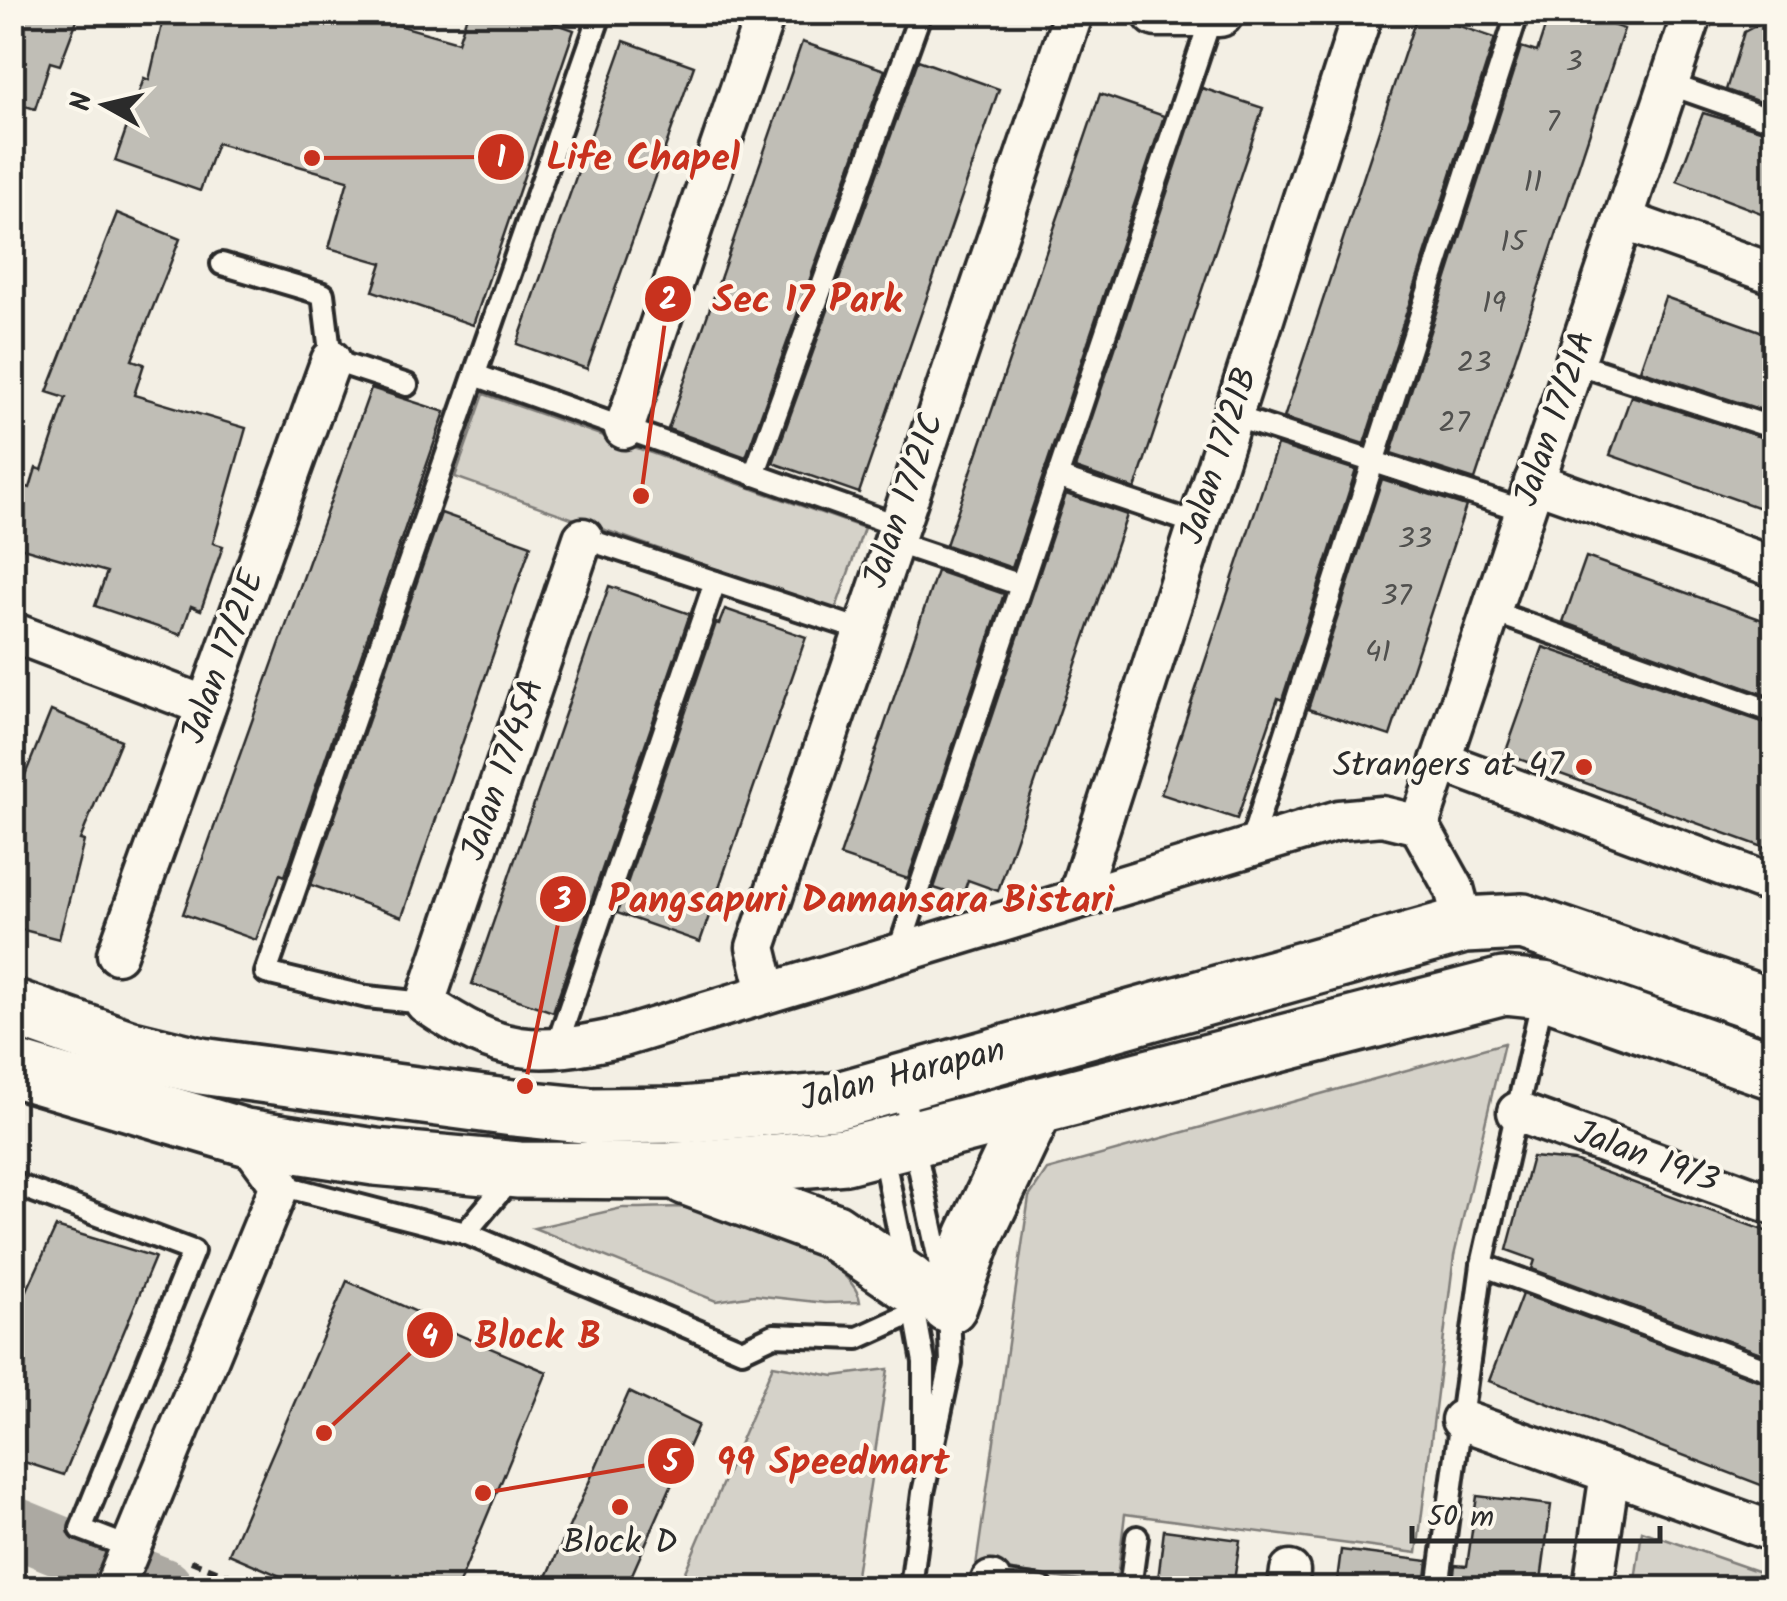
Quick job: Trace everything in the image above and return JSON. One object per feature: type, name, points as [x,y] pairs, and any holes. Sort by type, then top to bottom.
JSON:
[{"type":"main road","name":"Jalan Harapan","points":[[12,1068],[245,1137],[375,1157],[518,1170],[669,1171],[845,1156],[885,1115],[1464,924],[1523,922],[1774,1008]]},
{"type":"main road","name":"Jalan Harapan","points":[[12,1006],[128,1048],[201,1066],[592,1116],[683,1115],[835,1101],[885,1115],[1036,1106],[1504,986],[1544,990],[1774,1071]]},
{"type":"main road","points":[[669,1171],[833,1231],[924,1300],[974,1237],[1036,1106]]},
{"type":"street","points":[[624,429],[766,12]]},
{"type":"street","name":"Jalan 17/21C","points":[[767,992],[756,947],[860,630],[1074,12]]},
{"type":"street","points":[[1157,12],[1216,14]]},
{"type":"street","name":"Jalan 17/21B","points":[[1077,900],[1363,12]]},
{"type":"street","name":"Jalan 17/21A","points":[[1418,825],[1693,12]]},
{"type":"street","points":[[1623,220],[1774,274]]},
{"type":"street","name":"Jalan 17/21E","points":[[117,954],[331,360]]},
{"type":"street","points":[[1530,496],[1774,567]]},
{"type":"street","name":"Jalan 17/45A","points":[[425,1003],[583,538]]},
{"type":"street","points":[[12,632],[206,706]]},
{"type":"street","points":[[1440,762],[1774,885]]},
{"type":"street","points":[[425,1003],[484,1040],[554,1052],[623,1037],[1339,820],[1382,816],[1418,825],[1454,888],[1464,924]]},
{"type":"street","name":"Jalan 19/3","points":[[1516,1112],[1774,1205]]},
{"type":"street","points":[[114,1588],[280,1185],[245,1137]]},
{"type":"street","points":[[1460,1420],[1774,1532]]},
{"type":"street","points":[[1593,1588],[1610,1474]]},
{"type":"lane","points":[[425,1003],[367,997],[266,973],[601,12]]},
{"type":"lane","points":[[754,475],[921,12]]},
{"type":"lane","points":[[1249,848],[1518,12]]},
{"type":"lane","points":[[898,953],[1216,14]]},
{"type":"lane","points":[[1669,84],[1774,122]]},
{"type":"lane","points":[[222,264],[324,294],[331,360],[407,386]]},
{"type":"lane","points":[[1575,363],[1774,428]]},
{"type":"lane","points":[[475,376],[754,475],[1021,585]]},
{"type":"lane","points":[[1233,416],[1373,462],[1530,496]]},
{"type":"lane","points":[[1058,477],[1198,524]]},
{"type":"lane","points":[[583,538],[860,630]]},
{"type":"lane","points":[[554,1052],[715,582]]},
{"type":"lane","points":[[1491,610],[1774,712]]},
{"type":"lane","points":[[1438,1588],[1482,1265],[1544,990]]},
{"type":"lane","points":[[885,1115],[924,1300],[950,1364],[924,1493],[911,1588]]},
{"type":"lane","points":[[885,1115],[924,1300],[924,1493]]},
{"type":"lane","points":[[465,1233],[518,1170]]},
{"type":"lane","points":[[12,1183],[193,1252],[81,1529],[131,1548]]},
{"type":"lane","points":[[280,1185],[465,1233],[742,1350],[774,1335],[858,1338],[924,1300]]},
{"type":"lane","points":[[1482,1265],[1774,1372]]},
{"type":"lane","points":[[1130,1588],[1137,1537]]},
{"type":"lane","points":[[991,1585],[1042,1588]]},
{"type":"path","points":[[191,1562],[260,1588]]},
{"type":"shaded area","points":[[484,394],[864,528],[835,611],[455,477]]},
{"type":"shaded area","points":[[1504,1043],[1454,1256],[1417,1553],[1125,1514],[1116,1586],[976,1566],[1029,1197],[1047,1170]]},
{"type":"shaded area","points":[[686,1207],[739,1215],[781,1233],[824,1259],[842,1273],[860,1302],[825,1303],[754,1295],[716,1301],[534,1228],[622,1208]]},
{"type":"shaded area","points":[[773,1365],[834,1376],[888,1369],[854,1588],[678,1588]]},
{"type":"shaded area","points":[[1642,1531],[1774,1577],[1774,1588],[1634,1588]]},
{"type":"building","points":[[12,12],[80,12],[60,65],[50,62],[35,109],[12,102]]},
{"type":"building","points":[[165,12],[382,12],[380,20],[458,42],[468,12],[524,12],[574,30],[473,325],[373,291],[382,263],[329,248],[348,180],[217,143],[200,191],[115,161],[144,78],[149,80]]},
{"type":"building","points":[[1418,12],[1495,38],[1364,444],[1284,418]]},
{"type":"building","points":[[1550,12],[1574,12],[1624,29],[1475,480],[1391,453],[1521,47],[1537,52]]},
{"type":"building","points":[[1774,16],[1774,107],[1726,90],[1744,32]]},
{"type":"building","points":[[624,41],[694,66],[587,369],[517,344]]},
{"type":"building","points":[[802,42],[885,70],[746,457],[668,429]]},
{"type":"building","points":[[918,60],[999,89],[859,493],[773,463]]},
{"type":"building","points":[[1202,88],[1263,108],[1135,489],[1075,468]]},
{"type":"building","points":[[1100,94],[1164,116],[1012,568],[946,545]]},
{"type":"building","points":[[1703,113],[1774,134],[1774,218],[1677,181]]},
{"type":"building","points":[[117,213],[180,239],[132,360],[144,364],[134,395],[246,428],[213,543],[223,546],[201,610],[191,606],[181,635],[95,606],[107,572],[12,545],[12,482],[30,488],[36,468],[42,470],[66,398],[47,392]]},
{"type":"building","points":[[1665,297],[1774,336],[1774,414],[1640,370]]},
{"type":"building","points":[[371,388],[445,412],[285,876],[280,874],[256,940],[183,914]]},
{"type":"building","points":[[1631,396],[1774,441],[1774,513],[1610,455]]},
{"type":"building","points":[[1277,445],[1356,470],[1282,700],[1278,698],[1237,819],[1161,794]]},
{"type":"building","points":[[1382,479],[1466,506],[1390,736],[1308,709]]},
{"type":"building","points":[[1066,494],[1127,515],[998,891],[968,880],[962,897],[934,888]]},
{"type":"building","points":[[441,513],[531,545],[402,917],[311,885]]},
{"type":"building","points":[[1586,557],[1774,624],[1774,698],[1563,622]]},
{"type":"building","points":[[937,571],[1004,594],[908,879],[840,856]]},
{"type":"building","points":[[609,586],[690,614],[553,1012],[472,984]]},
{"type":"building","points":[[725,609],[806,637],[700,942],[617,913],[716,623],[719,624]]},
{"type":"building","points":[[1543,647],[1774,726],[1774,851],[1505,754]]},
{"type":"building","points":[[51,711],[121,740],[80,840],[84,841],[59,939],[12,927],[12,807]]},
{"type":"building","points":[[1532,1157],[1574,1161],[1774,1234],[1774,1358],[1532,1269],[1535,1260],[1507,1250]]},
{"type":"building","points":[[56,1227],[155,1257],[64,1475],[12,1458],[12,1323]]},
{"type":"building","points":[[347,1281],[419,1313],[417,1317],[547,1372],[457,1588],[308,1588],[229,1554]]},
{"type":"building","points":[[1522,1294],[1774,1386],[1774,1490],[1489,1381]]},
{"type":"building","name":"Block D","points":[[629,1392],[698,1425],[626,1588],[542,1588]]},
{"type":"building","points":[[1477,1496],[1551,1505],[1540,1588],[1452,1588],[1455,1565],[1467,1566]]},
{"type":"building","points":[[1164,1530],[1240,1540],[1233,1588],[1157,1588]]},
{"type":"building","points":[[1341,1550],[1428,1561],[1425,1588],[1336,1588]]},
{"type":"waterway","points":[[12,1526],[163,1588]]},
{"type":"place","name":"Life Chapel","points":[[312,158]]},
{"type":"place","name":"Sec 17 Park","points":[[641,496]]},
{"type":"place","name":"Strangers at 47","points":[[1584,767]]},
{"type":"place","name":"Pangsapuri Damansara Bistari","points":[[525,1086]]},
{"type":"place","name":"Block B","points":[[324,1433]]},
{"type":"place","name":"99 Speedmart","points":[[483,1493]]},
{"type":"place","name":"Block D","points":[[620,1507]]}]
